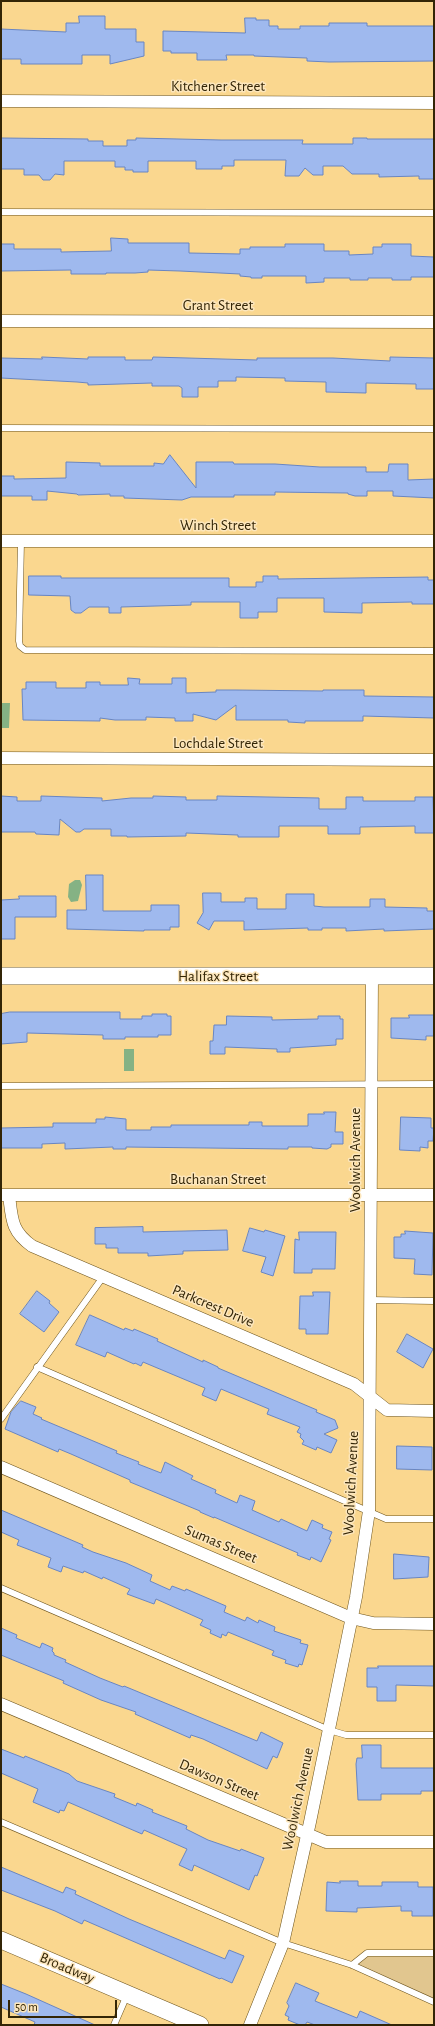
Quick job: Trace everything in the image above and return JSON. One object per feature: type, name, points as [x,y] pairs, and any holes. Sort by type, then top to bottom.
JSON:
[{"type":"street","name":"Kitchener Street","points":[[1,102],[434,103]]},
{"type":"street","name":"Grant Street","points":[[1,321],[434,322]]},
{"type":"street","name":"Winch Street","points":[[1,541],[434,541]]},
{"type":"street","name":"Lochdale Street","points":[[1,758],[434,760]]},
{"type":"street","name":"Halifax Street","points":[[1,976],[434,976]]},
{"type":"street","name":"Woolwich Avenue","points":[[250,2025],[283,1943],[308,1834],[329,1730],[351,1618],[369,1511],[372,976]]},
{"type":"street","name":"Buchanan Street","points":[[5,1195],[434,1194]]},
{"type":"street","name":"Parkcrest Drive","points":[[5,1195],[14,1229],[21,1239],[32,1246],[354,1384],[370,1395],[387,1410],[434,1410]]},
{"type":"street","name":"Sumas Street","points":[[1,1467],[351,1618],[373,1623],[434,1624]]},
{"type":"street","name":"Dawson Street","points":[[1,1704],[326,1842],[434,1842]]},
{"type":"street","name":"Broadway","points":[[1,1940],[200,2025]]},
{"type":"lane","points":[[1,212],[434,213]]},
{"type":"lane","points":[[1,428],[434,429]]},
{"type":"lane","points":[[21,541],[19,641],[20,646],[25,650],[434,651]]},
{"type":"lane","points":[[1,1086],[434,1084]]},
{"type":"lane","points":[[1,1419],[103,1277]]},
{"type":"lane","points":[[369,1300],[434,1301]]},
{"type":"lane","points":[[37,1367],[386,1519],[434,1519]]},
{"type":"lane","points":[[1,1588],[329,1730],[346,1735],[434,1735]]},
{"type":"lane","points":[[1,1822],[283,1943],[352,1965],[434,2002]]},
{"type":"lane","points":[[352,1965],[367,1953],[434,1953]]},
{"type":"lane","points":[[114,2025],[127,1994]]},
{"type":"shaded area","points":[[1,703],[10,703],[9,728],[1,728]]},
{"type":"shaded area","points":[[75,880],[80,880],[82,885],[78,901],[71,902],[68,897],[69,884]]},
{"type":"shaded area","points":[[124,1049],[134,1049],[134,1071],[124,1071]]},
{"type":"shaded area","points":[[367,1953],[434,1953],[434,2002],[352,1965]]},
{"type":"building","points":[[79,16],[105,16],[105,29],[136,29],[136,42],[144,42],[144,56],[110,64],[110,55],[82,55],[82,64],[21,64],[21,59],[1,59],[1,29],[66,32],[66,23],[79,23]]},
{"type":"building","points":[[245,18],[269,20],[269,26],[278,26],[278,29],[300,29],[300,26],[329,26],[329,23],[367,23],[367,26],[434,26],[434,61],[329,62],[307,61],[307,58],[254,55],[226,55],[227,60],[197,60],[197,53],[171,53],[171,51],[163,51],[163,31],[245,33]]},
{"type":"building","points":[[1,138],[88,139],[88,141],[103,141],[103,146],[127,146],[127,140],[136,140],[136,138],[303,140],[302,144],[353,144],[353,138],[434,139],[434,179],[419,179],[419,176],[379,177],[379,174],[352,174],[343,166],[323,166],[323,175],[313,175],[305,168],[299,176],[285,176],[286,160],[234,160],[234,166],[222,166],[222,169],[196,169],[196,161],[148,161],[148,172],[133,172],[133,170],[125,170],[125,167],[115,167],[115,161],[64,161],[64,175],[55,174],[50,180],[43,180],[39,175],[24,175],[24,169],[1,169]]},
{"type":"building","points":[[111,238],[128,239],[128,243],[189,243],[189,253],[240,254],[240,249],[250,249],[250,247],[285,247],[285,244],[324,244],[324,251],[349,251],[349,255],[373,254],[373,247],[382,247],[382,244],[411,244],[411,256],[434,257],[434,277],[411,277],[411,280],[392,280],[392,278],[350,280],[350,278],[324,278],[324,282],[306,283],[306,276],[262,276],[262,278],[251,278],[240,276],[240,274],[180,271],[148,270],[148,272],[135,273],[71,274],[71,270],[1,271],[1,244],[14,244],[14,249],[61,249],[61,252],[111,251]]},
{"type":"building","points":[[42,357],[88,359],[88,357],[125,357],[125,360],[152,360],[153,357],[257,360],[257,358],[333,358],[390,361],[390,357],[434,358],[434,389],[416,389],[416,384],[366,383],[366,393],[326,392],[326,382],[285,381],[285,378],[236,377],[236,381],[218,381],[218,387],[198,387],[198,397],[182,397],[182,388],[179,386],[152,386],[152,383],[88,385],[88,383],[77,382],[1,378],[1,358],[42,359]]},
{"type":"building","points":[[170,455],[196,488],[196,462],[233,462],[234,464],[275,464],[320,467],[366,467],[366,472],[388,472],[389,464],[408,464],[408,480],[434,479],[434,498],[393,496],[393,491],[367,491],[367,496],[355,496],[348,493],[275,492],[275,495],[191,497],[182,500],[124,498],[124,496],[110,496],[110,494],[78,495],[47,491],[47,500],[32,500],[32,496],[1,496],[1,476],[14,476],[14,479],[66,478],[66,462],[100,463],[100,466],[154,466],[154,463],[163,464]]},
{"type":"building","points":[[29,576],[61,576],[61,578],[229,578],[229,587],[256,587],[256,582],[263,582],[263,576],[278,576],[278,579],[428,577],[428,580],[434,580],[434,604],[412,604],[412,602],[362,603],[362,613],[324,612],[324,598],[277,598],[277,612],[258,612],[258,618],[240,618],[240,602],[191,602],[191,605],[121,607],[121,613],[109,613],[109,607],[89,607],[81,613],[75,613],[71,610],[70,596],[29,595]]},
{"type":"building","points":[[128,678],[140,679],[139,684],[172,684],[172,678],[186,678],[186,693],[216,692],[216,690],[364,690],[364,696],[434,697],[434,718],[363,716],[363,721],[305,721],[305,723],[288,722],[288,720],[236,720],[236,705],[216,720],[193,714],[193,721],[175,721],[175,718],[146,717],[146,720],[115,720],[100,718],[100,721],[23,720],[22,689],[26,689],[26,682],[56,682],[56,688],[86,688],[86,682],[100,682],[100,685],[128,685]]},
{"type":"building","points":[[1,796],[17,797],[17,801],[41,801],[41,796],[102,798],[102,801],[131,798],[153,798],[153,796],[186,797],[186,800],[217,800],[217,796],[319,798],[319,809],[346,809],[346,797],[363,797],[363,801],[415,801],[415,797],[433,797],[434,833],[415,833],[415,826],[360,827],[360,834],[328,834],[328,826],[279,826],[279,837],[238,837],[238,835],[186,833],[186,836],[127,837],[111,836],[111,829],[84,829],[80,832],[76,832],[60,819],[59,835],[36,834],[35,832],[1,832]]},
{"type":"building","points":[[86,875],[103,875],[103,911],[151,911],[151,905],[179,905],[179,927],[170,927],[170,930],[144,931],[67,929],[67,910],[86,910]]},
{"type":"building","points":[[203,893],[221,893],[221,902],[245,902],[245,898],[257,898],[257,909],[286,909],[286,894],[314,894],[314,906],[324,907],[370,907],[370,899],[385,899],[385,907],[427,908],[427,911],[434,911],[434,929],[384,931],[384,929],[346,931],[346,928],[322,928],[322,930],[308,930],[308,928],[244,930],[244,921],[214,921],[209,930],[197,923],[203,913]]},
{"type":"building","points":[[19,896],[56,896],[56,917],[15,917],[15,939],[1,939],[1,900],[19,899]]},
{"type":"building","points":[[10,1012],[120,1012],[120,1019],[142,1019],[142,1016],[152,1016],[152,1014],[167,1014],[167,1016],[171,1016],[171,1035],[158,1035],[158,1037],[125,1037],[125,1039],[103,1039],[103,1035],[27,1033],[27,1042],[1,1044],[1,1014]]},
{"type":"building","points":[[409,1015],[434,1015],[434,1036],[426,1036],[426,1040],[391,1038],[391,1018],[409,1018]]},
{"type":"building","points":[[227,1016],[272,1017],[272,1020],[318,1019],[318,1016],[340,1016],[340,1019],[343,1019],[343,1039],[336,1039],[336,1045],[290,1048],[290,1052],[277,1052],[277,1049],[225,1047],[225,1054],[210,1054],[210,1041],[213,1041],[214,1025],[226,1025]]},
{"type":"building","points":[[324,1112],[336,1112],[335,1132],[343,1132],[343,1144],[331,1144],[331,1147],[327,1149],[312,1147],[288,1147],[288,1149],[126,1147],[126,1149],[113,1149],[113,1147],[65,1149],[65,1143],[42,1144],[42,1148],[1,1148],[1,1128],[53,1127],[53,1123],[96,1123],[96,1119],[105,1119],[105,1117],[126,1119],[126,1130],[151,1130],[151,1127],[171,1127],[171,1125],[249,1125],[249,1122],[262,1122],[262,1126],[308,1126],[308,1114],[324,1114]]},
{"type":"building","points":[[401,1117],[431,1118],[431,1128],[434,1128],[433,1141],[428,1141],[428,1148],[420,1147],[420,1151],[400,1150]]},
{"type":"building","points":[[143,1227],[143,1232],[227,1230],[228,1250],[183,1251],[183,1254],[148,1256],[148,1253],[118,1253],[118,1248],[106,1248],[106,1244],[95,1244],[95,1228]]},
{"type":"building","points":[[250,1228],[264,1232],[265,1230],[285,1236],[273,1276],[261,1272],[266,1257],[243,1251]]},
{"type":"building","points":[[405,1231],[433,1233],[432,1275],[414,1274],[415,1259],[394,1258],[394,1237],[401,1237],[401,1234],[405,1234]]},
{"type":"building","points":[[299,1232],[336,1232],[335,1269],[312,1269],[312,1273],[294,1273],[295,1239],[299,1240]]},
{"type":"building","points":[[37,1291],[50,1301],[49,1303],[59,1312],[44,1332],[20,1314]]},
{"type":"building","points":[[313,1292],[330,1292],[328,1334],[306,1334],[306,1329],[299,1329],[300,1296],[313,1296]]},
{"type":"building","points":[[90,1315],[124,1330],[125,1328],[133,1331],[134,1329],[158,1339],[157,1341],[317,1410],[316,1412],[335,1420],[338,1428],[324,1434],[337,1440],[331,1453],[317,1447],[316,1450],[302,1444],[304,1441],[300,1437],[301,1434],[297,1432],[300,1427],[267,1414],[269,1409],[221,1389],[216,1401],[202,1395],[205,1388],[143,1362],[141,1366],[107,1352],[105,1357],[76,1345]]},
{"type":"building","points":[[407,1334],[433,1349],[423,1368],[397,1352]]},
{"type":"building","points":[[21,1401],[36,1407],[33,1414],[42,1418],[41,1419],[117,1451],[116,1453],[139,1462],[138,1464],[161,1473],[165,1462],[193,1476],[191,1479],[216,1490],[215,1493],[237,1503],[240,1495],[255,1501],[252,1510],[279,1522],[281,1519],[307,1531],[312,1520],[323,1525],[322,1528],[332,1532],[329,1539],[331,1540],[321,1562],[311,1557],[310,1560],[297,1555],[298,1553],[130,1482],[130,1480],[71,1454],[59,1449],[58,1452],[5,1429],[11,1412]]},
{"type":"building","points":[[397,1446],[432,1447],[432,1470],[397,1469]]},
{"type":"building","points":[[1,1510],[83,1545],[82,1547],[93,1552],[126,1563],[152,1575],[150,1581],[170,1590],[172,1586],[185,1591],[186,1589],[226,1606],[224,1612],[245,1621],[247,1617],[258,1623],[259,1620],[275,1627],[274,1631],[301,1640],[300,1643],[308,1645],[302,1665],[299,1664],[298,1667],[285,1663],[286,1660],[272,1655],[274,1651],[228,1632],[226,1636],[222,1634],[221,1638],[210,1633],[211,1630],[200,1625],[203,1620],[156,1599],[154,1604],[127,1594],[130,1589],[103,1577],[102,1579],[84,1571],[83,1573],[63,1566],[61,1572],[48,1567],[51,1558],[17,1545],[19,1540],[1,1532]]},
{"type":"building","points":[[394,1554],[429,1557],[428,1577],[394,1579]]},
{"type":"building","points":[[1,1628],[17,1635],[16,1638],[40,1648],[42,1643],[53,1648],[52,1651],[54,1655],[66,1660],[65,1662],[100,1678],[123,1687],[124,1686],[257,1741],[261,1732],[283,1743],[277,1758],[273,1756],[267,1769],[203,1739],[191,1735],[190,1738],[135,1714],[136,1712],[101,1700],[63,1683],[64,1681],[1,1655]]},
{"type":"building","points":[[378,1666],[434,1666],[434,1686],[396,1685],[396,1701],[377,1701],[377,1687],[367,1687],[367,1668],[378,1668]]},
{"type":"building","points":[[362,1745],[381,1745],[381,1768],[434,1768],[434,1791],[421,1791],[421,1794],[381,1794],[381,1800],[358,1800],[356,1764],[357,1758],[362,1758]]},
{"type":"building","points":[[1,1749],[24,1758],[25,1756],[69,1774],[77,1781],[115,1794],[114,1797],[136,1806],[137,1803],[153,1810],[152,1812],[187,1826],[186,1829],[208,1840],[240,1851],[241,1849],[264,1858],[257,1876],[255,1875],[249,1890],[194,1865],[192,1871],[179,1865],[187,1849],[144,1830],[142,1834],[68,1802],[64,1811],[60,1810],[59,1813],[33,1802],[38,1789],[1,1773]]},
{"type":"building","points":[[1,1867],[63,1893],[66,1887],[76,1891],[75,1894],[129,1919],[225,1959],[229,1950],[244,1956],[232,1983],[221,1978],[220,1979],[84,1920],[82,1924],[55,1911],[1,1890]]},
{"type":"building","points":[[340,1881],[358,1881],[358,1886],[382,1886],[382,1882],[418,1882],[418,1887],[433,1887],[433,1916],[412,1916],[412,1911],[401,1911],[401,1906],[357,1908],[357,1912],[326,1911],[327,1882],[340,1883]]},
{"type":"building","points":[[296,1983],[319,1993],[315,2001],[357,2018],[360,2011],[392,2025],[315,2025],[307,2022],[305,2025],[300,2025],[288,2020],[289,2017],[285,2015],[289,2006],[287,2003]]},
{"type":"building","points":[[1,1984],[95,2025],[34,2025],[35,2022],[1,2007]]}]
